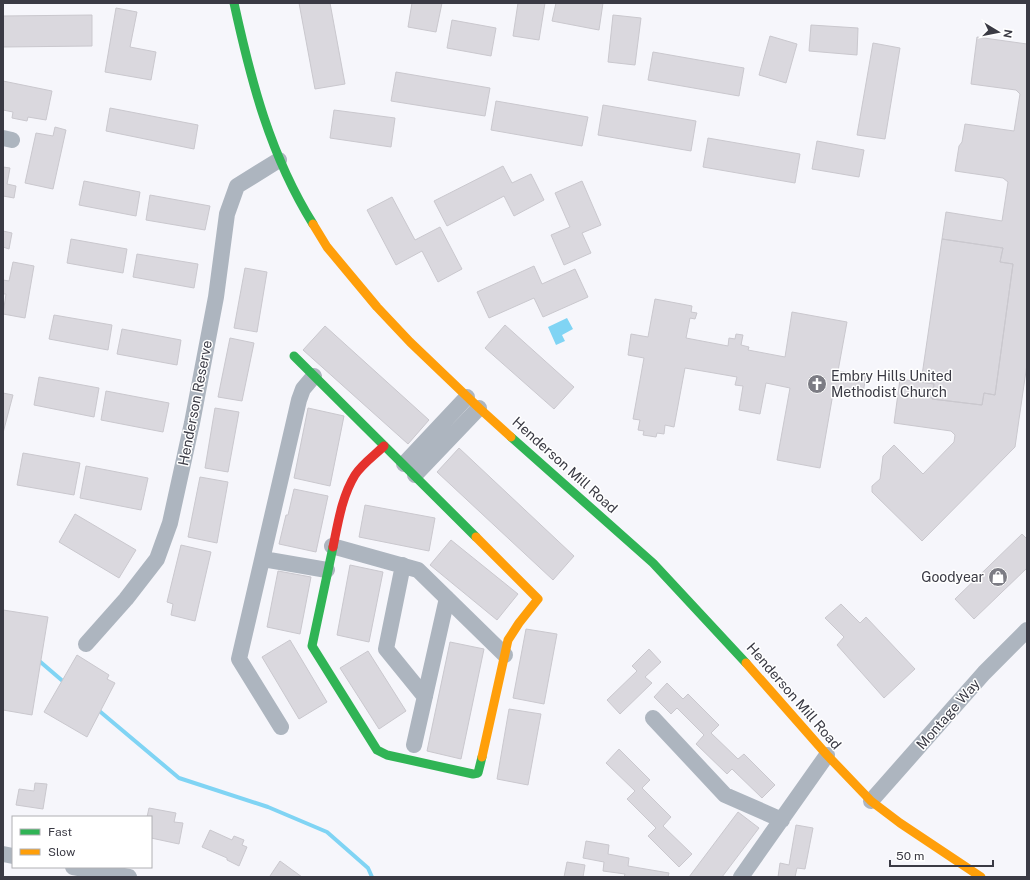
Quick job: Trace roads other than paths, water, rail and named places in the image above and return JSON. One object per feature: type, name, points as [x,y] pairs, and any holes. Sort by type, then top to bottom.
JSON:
[{"type":"street","name":"Henderson Mill Road","points":[[234,3],[248,66],[262,113],[279,160],[301,205],[327,247],[377,307],[410,342],[467,397],[653,563],[761,679],[827,755],[871,801],[900,823],[981,877]]},
{"type":"street","name":"Henderson Reserve","points":[[86,644],[126,599],[157,559],[170,523],[192,423],[216,297],[227,214],[237,186],[279,160]]},
{"type":"street","points":[[294,356],[538,598],[508,640],[478,773],[473,774],[387,755],[376,750],[312,646],[332,546],[339,516],[349,487],[356,474],[384,446]]},
{"type":"street","points":[[281,727],[239,659],[299,400],[303,389],[314,376]]},
{"type":"street","points":[[447,430],[467,397]]},
{"type":"street","points":[[409,470],[447,430],[479,408]]},
{"type":"street","points":[[332,546],[418,570],[505,655]]},
{"type":"street","points":[[263,559],[327,570]]},
{"type":"street","points":[[403,565],[386,649],[425,697]]},
{"type":"street","points":[[414,745],[447,598]]},
{"type":"street","name":"Montage Way","points":[[871,801],[984,673],[1027,630]]},
{"type":"street","points":[[652,718],[725,795],[782,820]]},
{"type":"street","points":[[741,877],[827,755]]},
{"type":"street","points":[[77,868],[104,875],[129,877]]},
{"type":"water","points":[[567,318],[573,329],[562,335],[565,341],[556,345],[548,327]]},
{"type":"waterway","points":[[37,659],[65,683]]},
{"type":"waterway","points":[[97,709],[179,778],[268,807],[327,832],[368,868],[372,877]]},
{"type":"place","name":"Embry Hills United Methodist Church","points":[[817,384]]},
{"type":"place","name":"Goodyear","points":[[998,577]]}]
